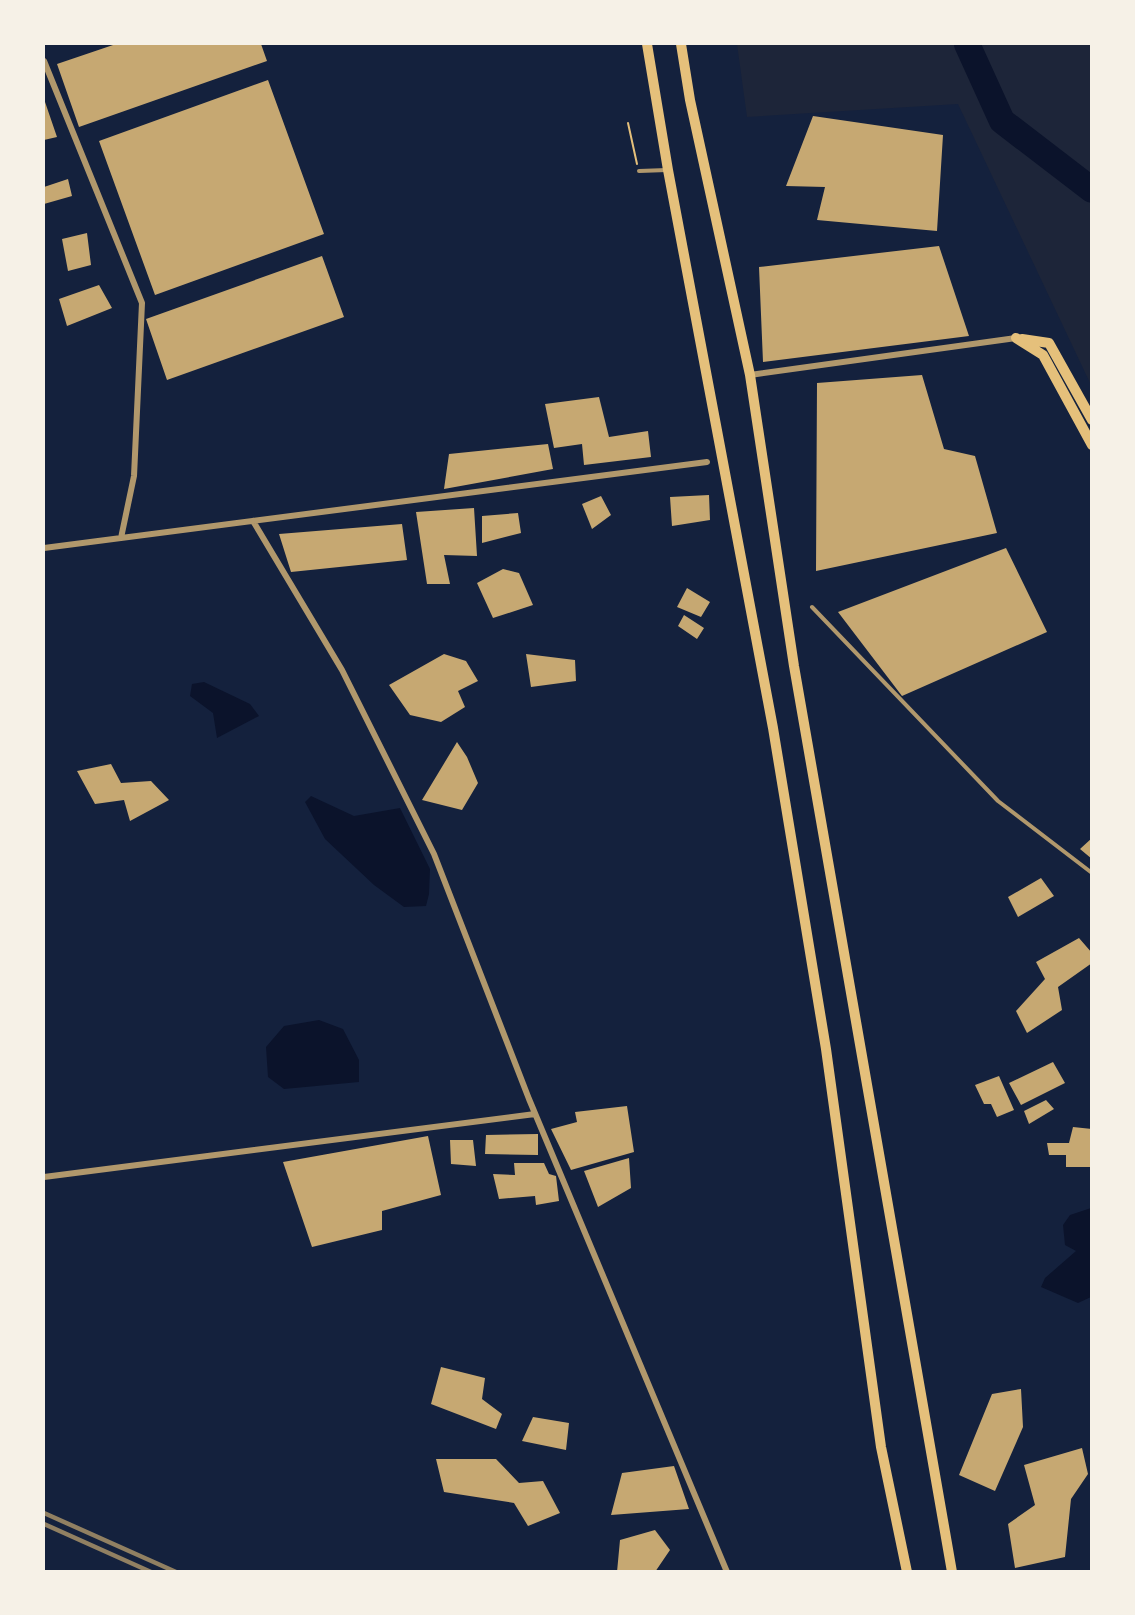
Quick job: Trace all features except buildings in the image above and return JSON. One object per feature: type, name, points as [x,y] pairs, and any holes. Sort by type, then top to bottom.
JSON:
[{"type":"main road","points":[[647,44],[668,170],[775,739],[826,1049],[881,1447],[907,1572]]},
{"type":"main road","points":[[681,44],[693,112],[750,375],[794,666],[952,1572]]},
{"type":"main road","points":[[1016,338],[1049,343],[1092,420]]},
{"type":"main road","points":[[1016,338],[1043,355],[1092,445]]},
{"type":"street","points":[[44,61],[142,303],[134,477],[121,538]]},
{"type":"street","points":[[750,375],[1016,338]]},
{"type":"street","points":[[44,548],[707,462]]},
{"type":"street","points":[[253,521],[342,670],[434,854],[535,1114],[727,1572]]},
{"type":"street","points":[[44,1177],[535,1114]]},
{"type":"lane","points":[[639,171],[668,170]]},
{"type":"lane","points":[[812,607],[998,801],[1092,873]]},
{"type":"path","points":[[628,123],[639,171]]},
{"type":"shaded area","points":[[737,44],[1091,44],[1091,385],[958,104],[747,117]]},
{"type":"shaded area","points":[[204,682],[250,704],[259,716],[217,738],[213,713],[190,696],[192,684]]},
{"type":"shaded area","points":[[311,796],[354,816],[400,808],[430,869],[426,906],[404,907],[374,885],[325,839],[305,802]]},
{"type":"shaded area","points":[[319,1020],[343,1029],[359,1060],[359,1082],[284,1089],[268,1077],[266,1047],[284,1026]]},
{"type":"shaded area","points":[[1091,1208],[1091,1297],[1078,1303],[1041,1287],[1045,1278],[1076,1251],[1065,1245],[1063,1225],[1070,1215]]},
{"type":"waterway","points":[[967,44],[1002,121],[1092,190]]},
{"type":"railway","points":[[44,1513],[176,1572]]},
{"type":"railway","points":[[44,1524],[151,1572]]}]
